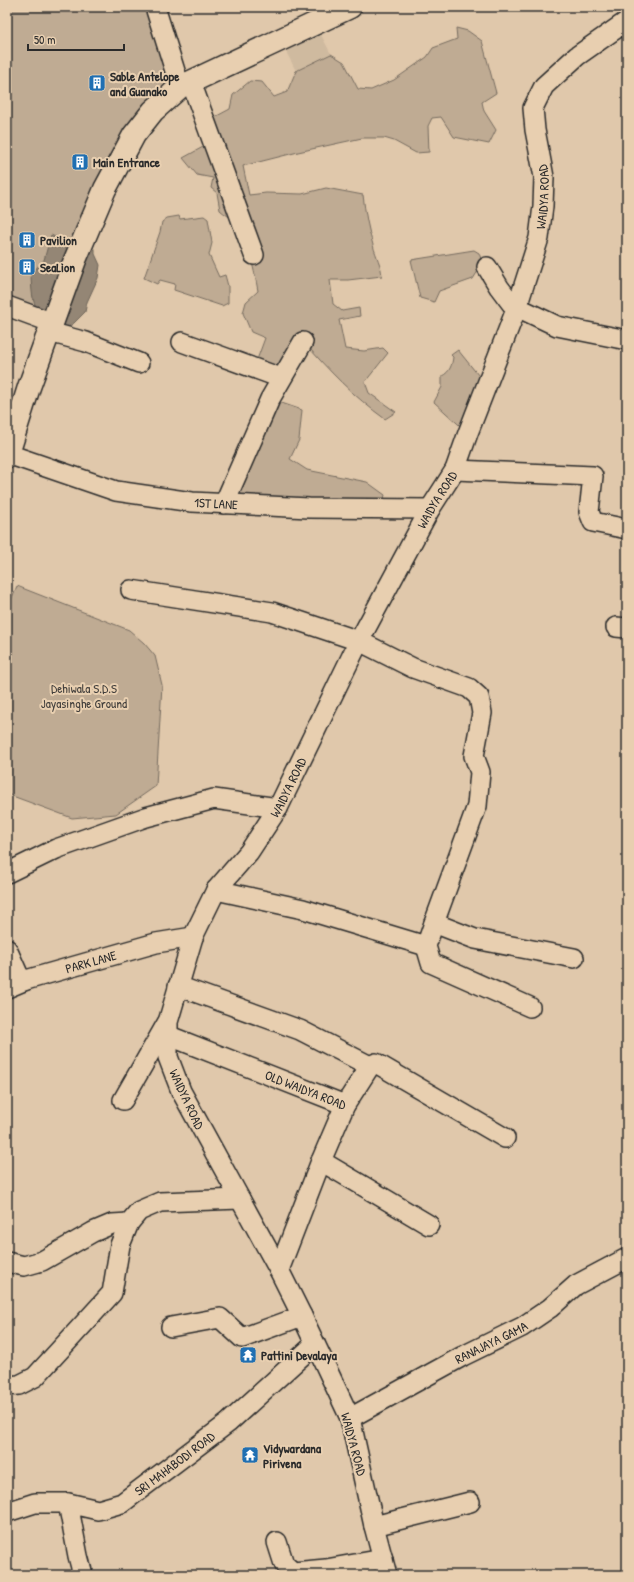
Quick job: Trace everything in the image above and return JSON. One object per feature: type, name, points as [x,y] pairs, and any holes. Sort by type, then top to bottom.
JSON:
[{"type":"main road","points":[[8,455],[29,387],[75,260],[102,196],[134,135],[154,111],[185,84],[350,7]]},
{"type":"street","points":[[155,7],[254,256]]},
{"type":"street","name":"WAIDYA ROAD","points":[[385,1567],[374,1526],[350,1418],[279,1270],[181,1091],[168,1057],[168,1029],[178,986],[193,937],[216,890],[249,852],[278,808],[359,641],[430,509],[455,470],[517,307],[539,238],[544,206],[544,177],[534,130],[533,108],[544,86],[577,56],[627,21]]},
{"type":"street","points":[[487,267],[499,288],[511,303],[517,307],[557,326],[627,340]]},
{"type":"street","points":[[7,306],[51,328],[139,363]]},
{"type":"street","points":[[182,342],[281,378]]},
{"type":"street","points":[[224,504],[270,399],[303,342]]},
{"type":"street","name":"1ST LANE","points":[[8,455],[116,491],[192,502],[309,508],[430,509]]},
{"type":"street","points":[[455,470],[593,476],[589,512],[593,522],[627,529]]},
{"type":"street","points":[[131,590],[272,612],[359,641],[413,668],[469,688],[479,698],[482,713],[474,756],[480,772],[477,806],[426,946],[431,963],[530,1007]]},
{"type":"street","points":[[7,873],[56,850],[146,817],[214,799],[278,808]]},
{"type":"street","points":[[216,890],[303,909],[426,946]]},
{"type":"street","points":[[434,923],[475,939],[574,958]]},
{"type":"street","name":"PARK LANE","points":[[7,988],[26,980],[156,943],[193,937]]},
{"type":"street","points":[[7,949],[19,976],[26,980]]},
{"type":"street","points":[[178,986],[300,1030],[370,1066]]},
{"type":"street","points":[[123,1100],[168,1029]]},
{"type":"street","name":"OLD WAIDYA ROAD","points":[[168,1029],[345,1106],[321,1161],[279,1270]]},
{"type":"street","points":[[345,1106],[370,1066],[376,1063],[505,1138]]},
{"type":"street","points":[[321,1161],[429,1225]]},
{"type":"street","points":[[7,1386],[19,1385],[35,1377],[112,1293],[120,1245],[129,1223],[139,1211],[160,1202],[240,1200]]},
{"type":"street","points":[[7,1262],[24,1266],[42,1261],[93,1232],[112,1224],[129,1223]]},
{"type":"street","name":"RANAJAYA GAMA","points":[[350,1418],[463,1356],[522,1327],[550,1308],[576,1286],[627,1258]]},
{"type":"street","points":[[171,1327],[220,1318],[242,1338],[302,1316]]},
{"type":"street","name":"SRI MAHABODI ROAD","points":[[7,1512],[35,1503],[68,1503],[98,1510],[122,1503],[228,1423],[315,1344]]},
{"type":"street","points":[[374,1526],[470,1502]]},
{"type":"street","points":[[68,1503],[83,1575]]},
{"type":"street","points":[[276,1542],[284,1564],[293,1572],[326,1569],[385,1567]]},
{"type":"shaded area","points":[[315,23],[331,54],[296,71],[280,40]]},
{"type":"shaded area","points":[[51,235],[59,239],[61,245],[69,250],[85,245],[91,251],[95,249],[95,254],[100,265],[98,278],[87,302],[85,312],[74,323],[61,332],[40,313],[32,295],[31,274],[44,260]]},
{"type":"green space","points":[[7,7],[155,7],[180,87],[153,111],[53,323],[7,306]]},
{"type":"green space","points":[[456,28],[468,31],[482,41],[496,93],[482,102],[484,111],[496,130],[489,144],[454,137],[441,117],[432,118],[428,126],[429,152],[416,153],[394,141],[384,138],[362,138],[243,166],[249,195],[266,193],[302,194],[326,188],[363,195],[370,233],[382,276],[348,280],[330,280],[333,304],[342,311],[359,308],[360,316],[339,320],[345,349],[364,351],[383,348],[388,353],[365,382],[369,393],[396,412],[385,419],[342,383],[304,342],[281,378],[254,368],[265,338],[251,332],[243,313],[246,302],[258,291],[247,246],[240,229],[235,222],[220,210],[217,193],[211,188],[213,178],[197,175],[183,158],[203,147],[214,132],[215,117],[230,109],[233,95],[250,81],[262,82],[274,97],[287,92],[296,71],[331,54],[344,62],[358,89],[371,90],[394,80],[427,57],[433,48],[457,39]]},
{"type":"green space","points":[[179,216],[180,219],[204,216],[208,219],[212,243],[209,255],[219,277],[225,275],[228,286],[228,303],[222,306],[174,290],[175,284],[160,280],[157,284],[144,278],[162,222],[167,218]]},
{"type":"green space","points":[[474,250],[479,253],[484,268],[478,271],[473,279],[439,291],[434,302],[420,298],[411,260]]},
{"type":"green space","points":[[458,350],[487,386],[468,433],[434,402],[442,387],[442,376],[449,370],[451,365],[453,357],[451,355]]},
{"type":"green space","points":[[270,399],[302,410],[299,440],[290,459],[307,470],[367,482],[385,495],[381,509],[224,504]]},
{"type":"green space","name":"Dehiwala S.D.S Jayasinghe Ground","points":[[17,586],[129,630],[144,643],[155,656],[162,685],[156,786],[116,814],[72,818],[7,794],[7,609]]},
{"type":"place","name":"Sable Antelope and Guanako","points":[[97,83]]},
{"type":"place","name":"Main Entrance","points":[[80,162]]},
{"type":"place","name":"Pavilion","points":[[27,240]]},
{"type":"place","name":"SeaLion","points":[[27,267]]},
{"type":"place","name":"Pattini Devalaya","points":[[248,1355]]},
{"type":"place","name":"Vidywardana Pirivena","points":[[250,1455]]}]
